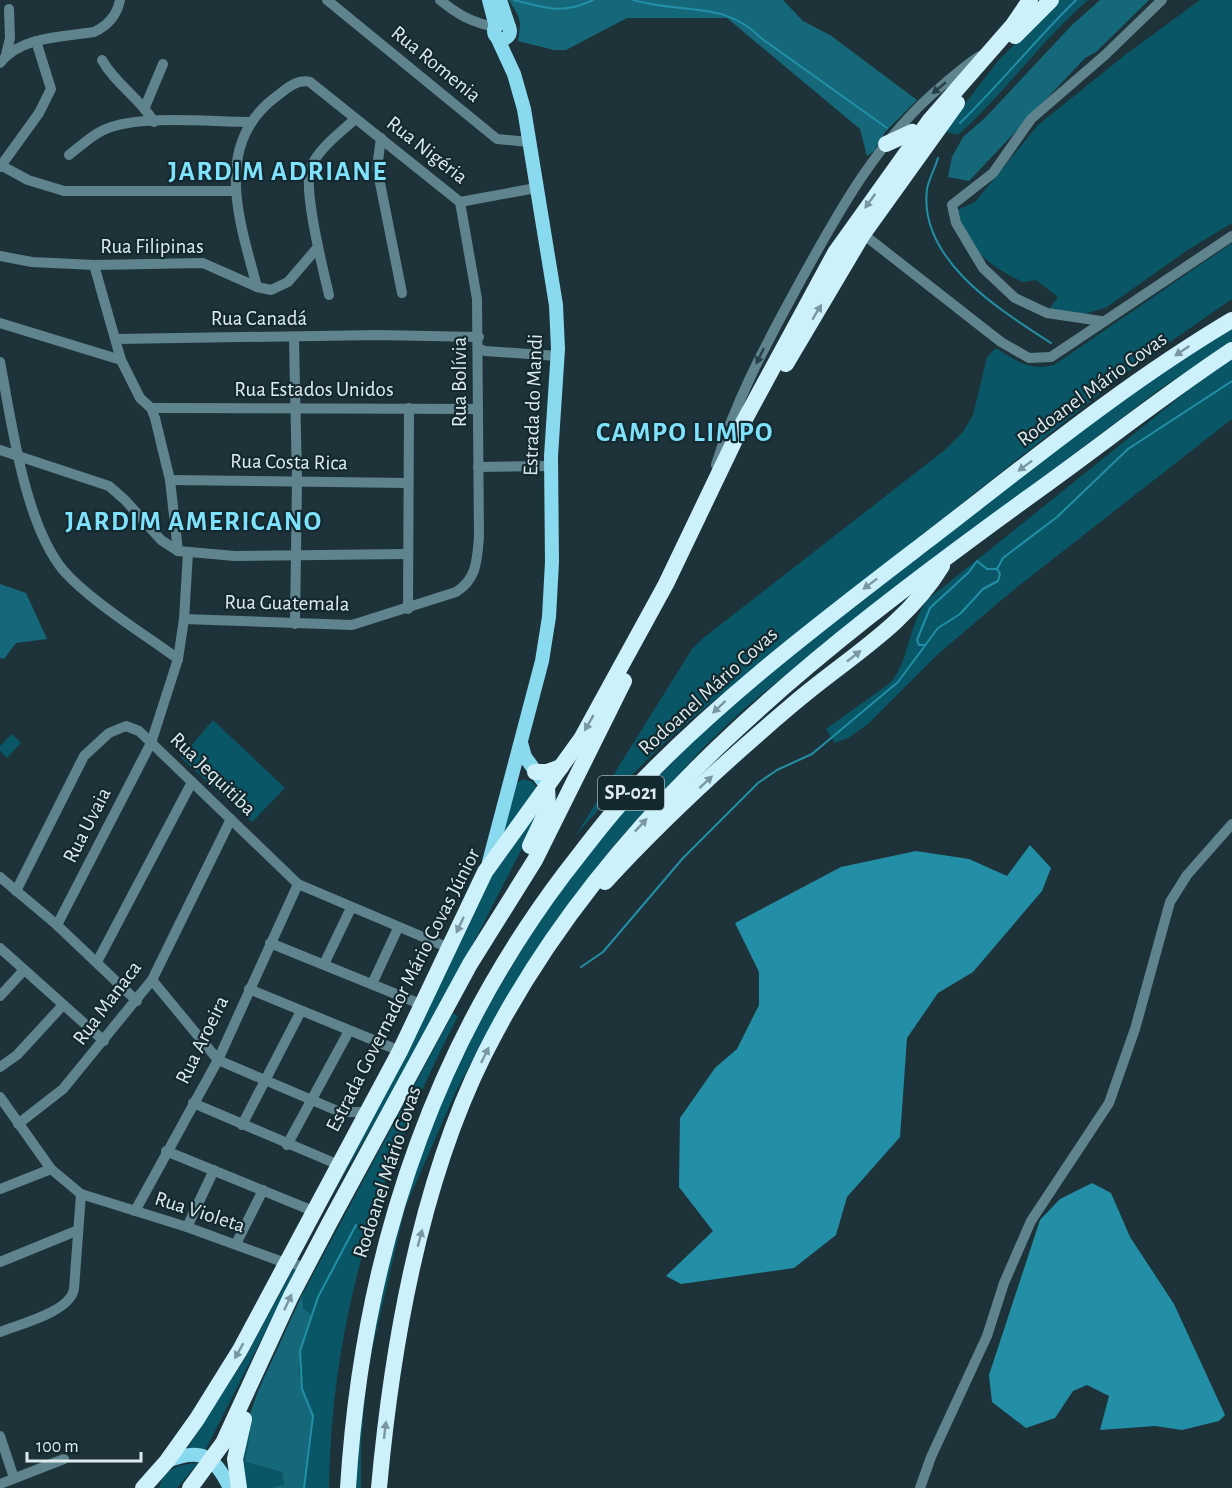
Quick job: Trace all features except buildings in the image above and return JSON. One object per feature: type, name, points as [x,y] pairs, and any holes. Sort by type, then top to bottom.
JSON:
[{"type":"highway","name":"Estrada Governador Mário Covas Júnior","points":[[149,1485],[229,1369],[400,1051],[485,872],[581,739],[696,524],[744,421],[816,285],[864,209],[917,137],[986,53],[1013,25],[1030,0]]},
{"type":"highway","name":"Estrada Governador Mário Covas Júnior","points":[[190,1488],[213,1460],[227,1435],[306,1267],[470,964],[515,894],[554,825],[635,660],[705,526],[750,425],[863,234],[969,87],[1050,0]]},
{"type":"highway","points":[[886,144],[906,132],[912,132],[919,144],[915,161]]},
{"type":"highway","name":"Rodoanel Mário Covas","points":[[348,1488],[355,1405],[367,1322],[380,1264],[419,1135],[471,1019],[507,957],[555,887],[623,801],[672,751],[755,675],[1142,378],[1232,320]]},
{"type":"highway","name":"SP-021","points":[[379,1488],[396,1342],[430,1200],[459,1112],[484,1055],[548,944],[609,861],[706,756],[820,657],[949,555],[1168,393],[1232,350]]},
{"type":"highway","points":[[536,772],[547,772],[561,767]]},
{"type":"highway","points":[[470,964],[547,813],[549,805],[547,787]]},
{"type":"highway","points":[[239,1488],[236,1447],[263,1355]]},
{"type":"main road","name":"Estrada do Mandi","points":[[489,0],[503,31]]},
{"type":"main road","name":"Estrada do Mandi","points":[[485,872],[542,661],[549,617],[552,562],[550,466],[558,321],[524,108],[503,31],[500,0]]},
{"type":"main road","points":[[520,738],[525,757],[547,787]]},
{"type":"main road","points":[[510,781],[520,775],[536,772]]},
{"type":"main road","points":[[167,1461],[193,1453],[213,1460],[230,1488]]},
{"type":"street","points":[[3,59],[36,41],[94,32],[109,22],[119,8],[120,0]]},
{"type":"street","name":"Rua Romenia","points":[[327,0],[497,139],[528,142]]},
{"type":"street","points":[[440,0],[474,23],[503,31]]},
{"type":"street","points":[[1101,321],[1047,313],[1015,298],[983,268],[956,223],[952,210],[956,201],[993,173],[1031,119],[1105,55],[1162,0]]},
{"type":"street","points":[[3,59],[10,38],[9,9]]},
{"type":"street","points":[[36,41],[51,89],[39,113],[1,167],[28,180],[63,191],[234,190]]},
{"type":"street","points":[[696,524],[729,420],[758,359],[846,200],[886,144],[924,100],[971,61],[986,53]]},
{"type":"street","points":[[102,60],[112,78],[145,107],[154,122]]},
{"type":"street","points":[[145,107],[163,64]]},
{"type":"street","name":"Rua Nigéria","points":[[249,122],[286,89],[302,81],[310,82],[460,202],[536,188]]},
{"type":"street","points":[[329,295],[318,247],[309,172],[317,156],[354,119]]},
{"type":"street","points":[[69,155],[97,133],[111,127],[154,122],[249,122],[238,157],[234,190],[257,287],[271,290],[282,286],[318,247]]},
{"type":"street","points":[[381,138],[377,168],[402,293]]},
{"type":"street","name":"Rua Bolívia","points":[[460,202],[475,281],[479,342],[477,564]]},
{"type":"street","points":[[863,234],[1001,342],[1029,358],[1051,357],[1101,321],[1232,236]]},
{"type":"street","name":"Rua Filipinas","points":[[0,256],[32,262],[94,265],[203,263],[221,268],[257,287]]},
{"type":"street","points":[[94,265],[117,339],[121,360],[140,398],[151,408]]},
{"type":"street","points":[[0,323],[121,360]]},
{"type":"street","name":"Rua Canadá","points":[[117,339],[294,339],[378,335],[479,342],[485,351],[557,356]]},
{"type":"street","points":[[294,339],[297,482],[295,624]]},
{"type":"street","points":[[0,362],[20,456],[40,531],[63,569],[77,584],[178,659]]},
{"type":"street","name":"Rua Estados Unidos","points":[[151,408],[478,409]]},
{"type":"street","name":"Rua Uvaia","points":[[57,925],[151,743],[178,659],[184,619],[183,552],[170,480],[151,408]]},
{"type":"street","points":[[408,609],[406,554],[409,408]]},
{"type":"street","points":[[0,450],[108,486],[125,500],[161,540],[183,552],[296,556],[406,554]]},
{"type":"street","points":[[478,467],[550,466]]},
{"type":"street","name":"Rua Costa Rica","points":[[170,480],[408,483]]},
{"type":"street","name":"Rua Guatemala","points":[[184,619],[352,625],[408,609],[464,587],[473,576],[477,564]]},
{"type":"street","name":"Rua Jequitiba","points":[[16,891],[89,750],[115,729],[126,726],[139,731],[298,884],[449,948]]},
{"type":"street","points":[[97,962],[192,782]]},
{"type":"street","name":"Rua Manaca","points":[[18,1124],[63,1089],[152,980],[231,819]]},
{"type":"street","points":[[920,1488],[938,1441],[987,1336],[1004,1283],[1031,1221],[1109,1103],[1135,1029],[1170,902],[1187,875],[1232,824]]},
{"type":"street","points":[[0,877],[57,925],[137,1001]]},
{"type":"street","name":"Rua Aroeira","points":[[135,1211],[218,1060],[298,884]]},
{"type":"street","points":[[326,960],[351,908]]},
{"type":"street","points":[[374,979],[398,928]]},
{"type":"street","points":[[270,943],[326,960],[374,979],[423,1005]]},
{"type":"street","points":[[0,948],[104,1041]]},
{"type":"street","points":[[0,996],[24,970]]},
{"type":"street","points":[[152,980],[218,1060],[265,1082],[340,1112],[367,1112]]},
{"type":"street","points":[[249,989],[400,1051]]},
{"type":"street","points":[[0,1067],[17,1055],[63,1005]]},
{"type":"street","points":[[242,1125],[300,1011]]},
{"type":"street","points":[[290,1141],[349,1031]]},
{"type":"street","name":"Rua Violeta","points":[[0,1097],[5,1114],[18,1124],[51,1169],[81,1194],[306,1267]]},
{"type":"street","points":[[193,1103],[242,1125],[290,1141],[339,1165]]},
{"type":"street","points":[[340,1112],[358,1130]]},
{"type":"street","points":[[166,1151],[314,1211]]},
{"type":"street","points":[[0,1189],[51,1169]]},
{"type":"street","points":[[187,1227],[214,1170]]},
{"type":"street","points":[[236,1244],[263,1190]]},
{"type":"street","points":[[0,1332],[56,1310],[69,1302],[74,1289],[76,1231],[81,1194]]},
{"type":"street","points":[[0,1262],[76,1231]]},
{"type":"street","points":[[0,1436],[14,1478]]},
{"type":"street","points":[[0,1484],[64,1459]]},
{"type":"shaded area","points":[[509,0],[783,0],[803,21],[830,35],[917,100],[886,131],[874,151],[867,156],[860,129],[727,18],[627,18],[566,50],[554,50],[518,41],[519,19]]},
{"type":"shaded area","points":[[1058,0],[1088,0],[1054,32],[992,102],[958,135],[944,131],[998,61]]},
{"type":"shaded area","points":[[1100,0],[1149,0],[1096,52],[1085,58],[969,181],[948,177],[952,157],[963,137],[985,118],[1071,26]]},
{"type":"shaded area","points":[[1200,0],[1232,0],[1232,223],[1186,251],[1107,307],[1074,317],[1050,308],[1058,297],[1036,280],[1023,282],[990,263],[965,235],[955,211],[975,202],[1038,125],[1125,55]]},
{"type":"shaded area","points":[[1232,243],[1232,299],[1131,369],[701,711],[636,771],[576,835],[692,649],[946,449],[963,432],[973,415],[987,357],[996,348],[1030,366],[1054,365]]},
{"type":"shaded area","points":[[1232,324],[1232,342],[1160,389],[833,636],[744,709],[705,746],[615,844],[586,881],[527,966],[481,1044],[456,1091],[405,1208],[367,1371],[361,1445],[361,1488],[348,1488],[366,1311],[451,1068],[528,939],[577,868],[627,808],[740,695],[1132,390]]},
{"type":"shaded area","points":[[1232,355],[1232,419],[1011,592],[937,655],[868,724],[848,738],[835,743],[826,729],[890,683],[901,665],[916,621],[927,600]]},
{"type":"shaded area","points":[[0,584],[26,593],[47,639],[16,643],[4,659],[0,658]]},
{"type":"shaded area","points":[[213,720],[285,788],[252,822],[181,758]]},
{"type":"shaded area","points":[[12,734],[21,743],[7,758],[0,751],[0,746]]},
{"type":"shaded area","points":[[523,779],[531,781],[538,788],[501,841],[515,784]]},
{"type":"shaded area","points":[[541,802],[539,815],[430,1028],[306,1239],[495,865]]},
{"type":"shaded area","points":[[1030,845],[1051,868],[1042,891],[973,972],[938,993],[907,1038],[900,1137],[847,1197],[836,1235],[794,1268],[681,1284],[666,1276],[713,1231],[679,1187],[680,1118],[715,1068],[737,1049],[759,1005],[759,972],[735,923],[841,867],[916,851],[969,859],[1007,876]]},
{"type":"shaded area","points":[[453,1013],[458,1016],[430,1072],[406,1129],[365,1244],[350,1303],[339,1363],[332,1425],[329,1488],[304,1488],[313,1416],[302,1389],[299,1371],[302,1295]]},
{"type":"shaded area","points":[[1092,1183],[1111,1193],[1130,1237],[1174,1304],[1225,1415],[1219,1421],[1182,1430],[1155,1426],[1100,1430],[1109,1396],[1087,1385],[1073,1391],[1055,1418],[1026,1428],[992,1402],[989,1375],[1040,1220],[1060,1199]]},
{"type":"shaded area","points":[[298,1267],[205,1451],[187,1449],[245,1358],[293,1269]]},
{"type":"shaded area","points":[[302,1295],[303,1309],[312,1315],[300,1354],[299,1371],[302,1389],[313,1416],[304,1488],[271,1488],[284,1484],[282,1472],[245,1462],[250,1432],[244,1431],[258,1391]]},
{"type":"shaded area","points":[[244,1431],[250,1432],[245,1462],[282,1472],[284,1484],[271,1488],[240,1488]]},
{"type":"shaded area","points":[[198,1463],[177,1488],[159,1488],[164,1476],[174,1468]]},
{"type":"waterway","points":[[514,0],[554,9],[582,5],[593,0]]},
{"type":"waterway","points":[[633,0],[703,10],[733,18],[887,128]]},
{"type":"waterway","points":[[960,123],[1076,0]]},
{"type":"waterway","points":[[938,158],[927,189],[928,215],[935,238],[949,260],[966,280],[1009,315],[1051,343]]},
{"type":"waterway","points":[[581,967],[603,952],[683,858],[758,783],[777,770],[812,754],[898,682],[938,628],[960,614],[983,589],[998,581],[1000,574],[997,569],[1003,558],[1057,517],[1128,449],[1232,381]]},
{"type":"waterway","points":[[925,645],[919,645],[917,640],[930,608],[969,572],[977,561],[987,569],[997,569]]},
{"type":"waterway","points":[[304,1488],[313,1416],[302,1389],[300,1351],[318,1297],[356,1225]]},
{"type":"district","name":"JARDIM ADRIANE","points":[[278,171]]},
{"type":"district","name":"CAMPO LIMPO","points":[[685,432]]},
{"type":"district","name":"JARDIM AMERICANO","points":[[194,521]]}]
